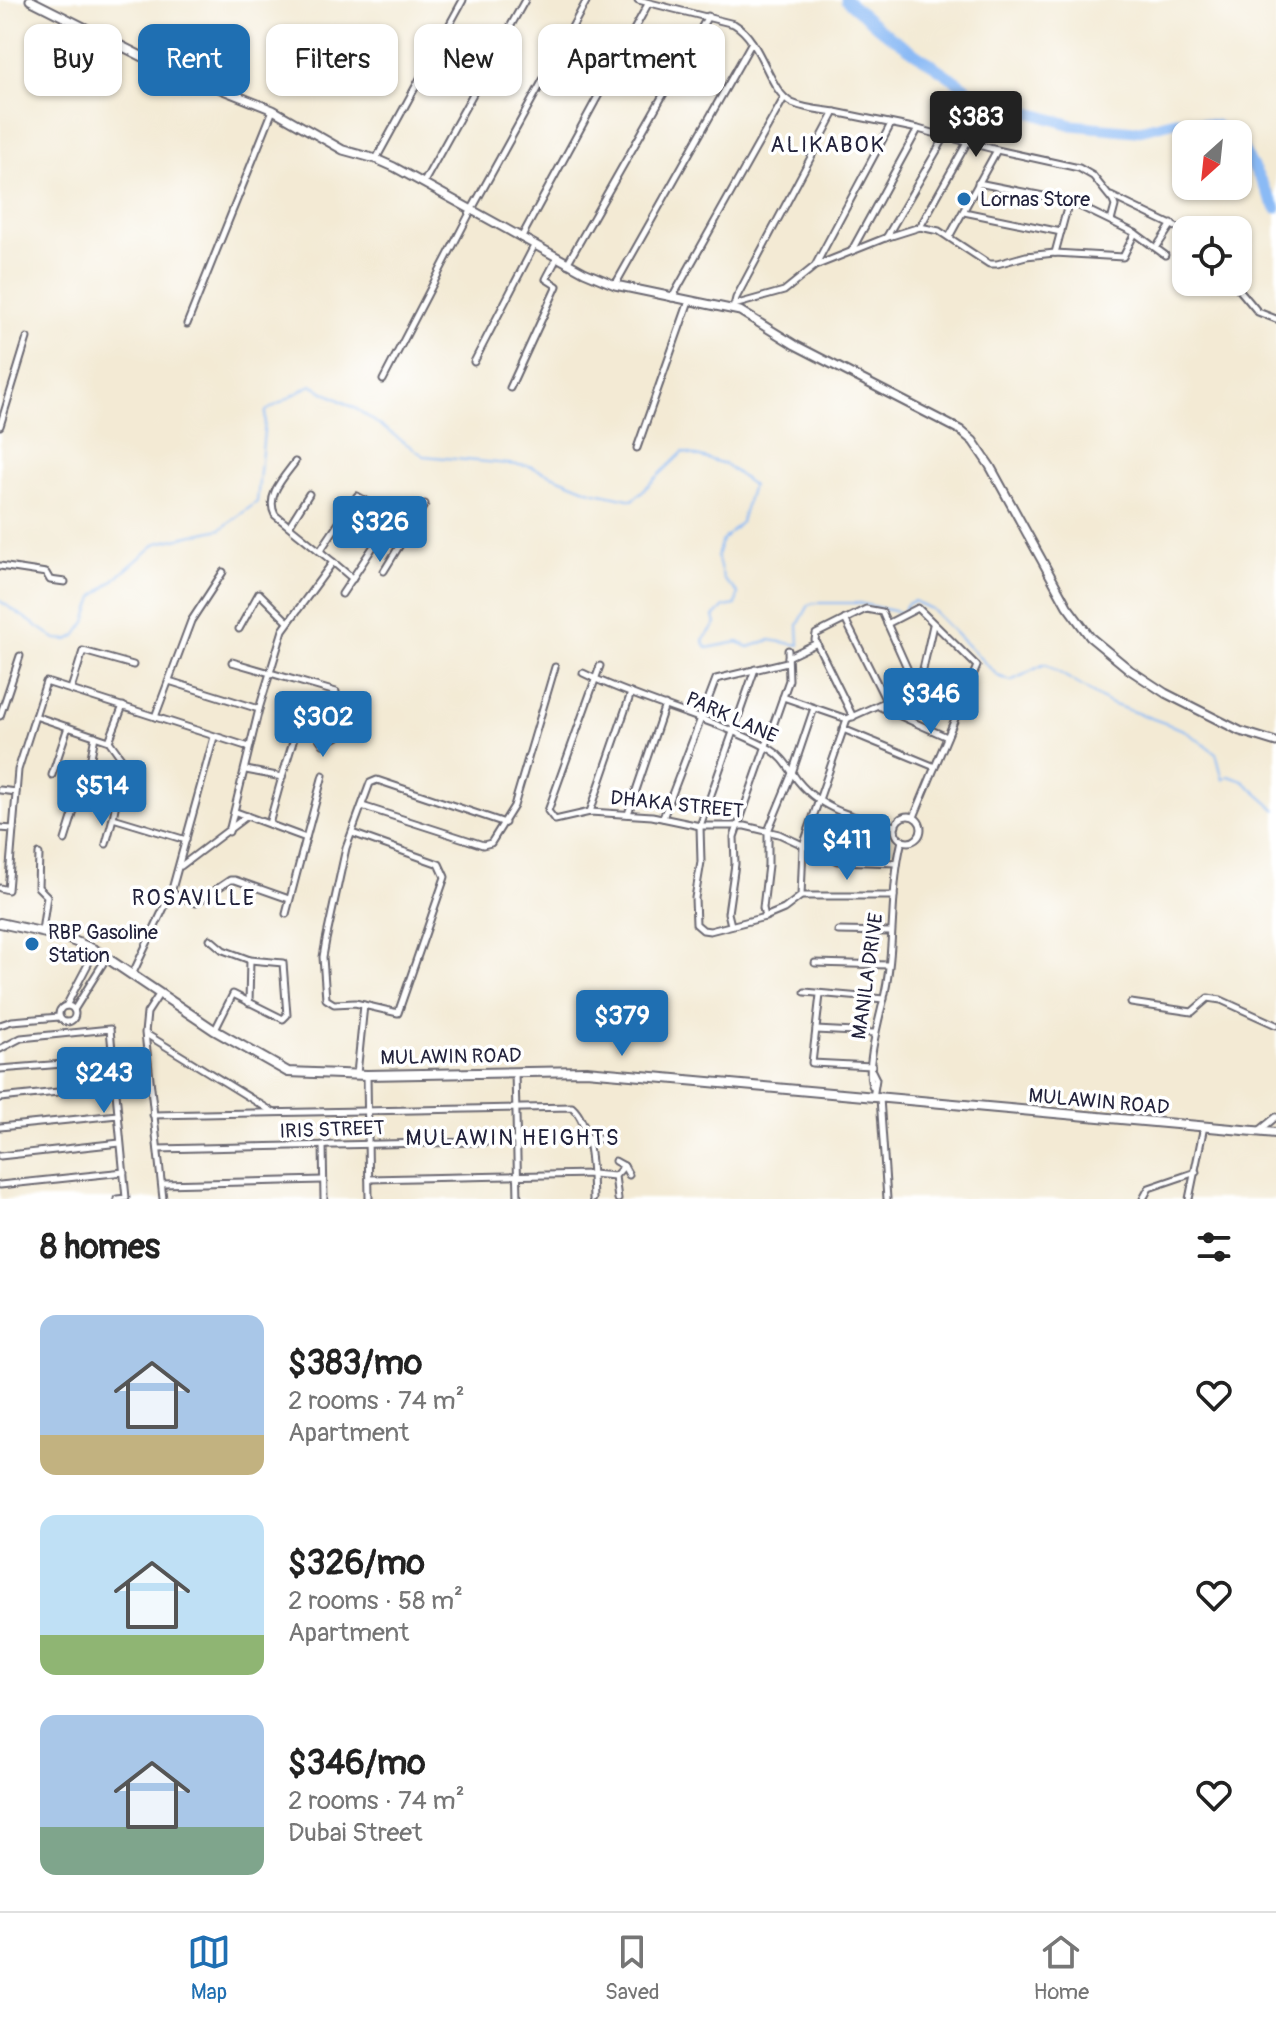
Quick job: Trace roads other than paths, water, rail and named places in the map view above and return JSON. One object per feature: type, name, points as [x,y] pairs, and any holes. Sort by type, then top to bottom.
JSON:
[{"type":"main road","name":"MULAWIN ROAD","points":[[0,923],[64,937],[95,950],[214,1030],[288,1072],[586,1071],[1276,1133]]},
{"type":"street","points":[[30,0],[153,62],[273,110],[343,150],[376,159],[424,182],[567,264],[615,285],[672,298],[734,307],[795,345],[960,430],[973,441],[990,466],[1067,606],[1090,637],[1130,670],[1165,693],[1240,731],[1276,742]]},
{"type":"street","points":[[376,159],[463,0]]},
{"type":"street","points":[[424,182],[525,0]]},
{"type":"street","points":[[383,380],[472,209],[587,0]]},
{"type":"street","points":[[638,0],[708,16],[745,30],[784,98],[798,106],[946,135],[1079,168],[1093,176],[1108,194],[1115,206],[1111,221]]},
{"type":"street","points":[[521,238],[648,4]]},
{"type":"street","points":[[567,264],[708,16]]},
{"type":"street","points":[[615,285],[752,41]]},
{"type":"street","points":[[672,298],[784,98]]},
{"type":"street","points":[[187,324],[273,110]]},
{"type":"street","points":[[734,307],[835,112]]},
{"type":"street","points":[[815,266],[891,124]]},
{"type":"street","points":[[852,251],[918,129]]},
{"type":"street","points":[[885,238],[946,135]]},
{"type":"street","points":[[920,227],[968,141]]},
{"type":"street","points":[[949,237],[997,150]]},
{"type":"street","points":[[978,183],[1069,201],[1135,233],[1165,255]]},
{"type":"street","points":[[1108,194],[1172,224],[1156,248]]},
{"type":"street","points":[[1055,253],[1069,201]]},
{"type":"street","points":[[964,212],[1061,232]]},
{"type":"street","points":[[734,307],[784,291],[815,266],[920,227],[939,231],[989,264],[1055,253],[1123,257],[1135,233]]},
{"type":"street","points":[[474,362],[534,246]]},
{"type":"street","points":[[510,388],[557,286],[546,279],[557,258]]},
{"type":"street","points":[[1245,296],[1258,312],[1276,319]]},
{"type":"street","points":[[637,448],[689,301]]},
{"type":"street","points":[[0,426],[27,338]]},
{"type":"street","points":[[295,462],[275,490],[271,501],[275,515],[353,579]]},
{"type":"street","points":[[289,526],[309,494]]},
{"type":"street","points":[[320,551],[357,496],[393,517],[342,594]]},
{"type":"street","points":[[384,571],[425,504]]},
{"type":"street","points":[[381,536],[401,544]]},
{"type":"street","points":[[229,832],[259,709],[287,621],[333,562]]},
{"type":"street","points":[[0,566],[46,573],[50,580],[65,582]]},
{"type":"street","points":[[155,717],[191,621],[223,572]]},
{"type":"street","points":[[254,587],[287,621]]},
{"type":"street","points":[[239,629],[259,593]]},
{"type":"street","points":[[887,624],[918,608],[977,666],[914,817]]},
{"type":"street","points":[[850,718],[817,643],[816,634],[866,609],[882,612],[918,687],[960,706]]},
{"type":"street","points":[[845,619],[887,703]]},
{"type":"street","points":[[783,697],[850,718],[880,707],[918,687],[933,625]]},
{"type":"street","points":[[663,818],[716,679],[755,669],[817,643]]},
{"type":"street","points":[[71,689],[83,651],[133,665]]},
{"type":"street","points":[[0,716],[20,656]]},
{"type":"street","points":[[731,925],[728,913],[737,826],[789,680],[788,656]]},
{"type":"street","points":[[232,662],[336,692]]},
{"type":"street","points":[[595,679],[600,666]]},
{"type":"street","points":[[362,806],[483,845],[491,843],[514,806],[555,667]]},
{"type":"street","points":[[755,669],[700,826],[701,862],[694,915],[696,924],[710,931],[765,917],[784,909],[801,896],[894,896]]},
{"type":"street","name":"PARK LANE","points":[[583,673],[735,731],[786,762],[800,783],[818,800],[853,818],[896,826]]},
{"type":"street","name":"DHAKA STREET","points":[[595,679],[548,811],[555,820],[590,812],[663,818],[700,826],[737,826],[768,831],[837,861],[897,863]]},
{"type":"street","points":[[169,681],[259,709]]},
{"type":"street","points":[[0,888],[8,890],[21,757],[46,682],[249,747]]},
{"type":"street","points":[[590,812],[631,693]]},
{"type":"street","points":[[628,814],[665,705]]},
{"type":"street","points":[[109,741],[123,706]]},
{"type":"street","points":[[880,707],[947,737]]},
{"type":"street","points":[[765,917],[768,831],[814,708]]},
{"type":"street","points":[[35,716],[109,741],[124,762],[106,844]]},
{"type":"street","points":[[801,896],[803,846],[843,729],[850,718]]},
{"type":"street","points":[[52,775],[68,727]]},
{"type":"street","points":[[269,824],[297,729],[315,732],[323,744],[344,733]]},
{"type":"street","points":[[843,729],[935,767]]},
{"type":"street","points":[[65,840],[95,736]]},
{"type":"street","points":[[132,975],[171,893],[214,737]]},
{"type":"street","points":[[246,770],[282,777]]},
{"type":"street","points":[[286,914],[323,775]]},
{"type":"street","points":[[352,833],[439,864],[445,877],[398,1013],[364,1005],[334,1004],[326,999],[323,957],[326,940],[346,848],[370,783],[377,780],[505,823]]},
{"type":"street","points":[[0,790],[16,792]]},
{"type":"street","points":[[236,812],[306,838]]},
{"type":"street","points":[[180,866],[247,816]]},
{"type":"street","points":[[902,817],[914,817],[919,823],[919,834],[910,841],[902,840],[896,826],[902,817]]},
{"type":"street","points":[[113,818],[186,840]]},
{"type":"street","points":[[0,828],[13,829]]},
{"type":"street","name":"MANILA DRIVE","points":[[887,1199],[877,1098],[869,1082],[874,1033],[884,999],[902,840]]},
{"type":"street","points":[[39,854],[38,887],[47,896],[42,932]]},
{"type":"street","points":[[171,893],[196,903],[230,880],[235,880],[289,899]]},
{"type":"street","points":[[838,931],[890,932]]},
{"type":"street","points":[[210,939],[223,950],[250,960],[283,963],[287,1015],[283,1019],[233,994],[214,1030]]},
{"type":"street","points":[[95,950],[66,1006],[60,1010],[59,1017],[63,1022],[70,1022],[75,1017],[74,1010],[107,957]]},
{"type":"street","points":[[249,1003],[250,960]]},
{"type":"street","points":[[815,963],[888,965]]},
{"type":"street","points":[[81,978],[91,984]]},
{"type":"street","points":[[805,992],[884,999]]},
{"type":"street","points":[[160,993],[147,1013],[145,1033],[163,1199]]},
{"type":"street","points":[[820,995],[812,1063],[871,1068]]},
{"type":"street","points":[[1131,1003],[1192,1012],[1208,998],[1221,1000],[1276,1025]]},
{"type":"street","points":[[364,1005],[362,1074],[367,1109],[369,1199]]},
{"type":"street","points":[[66,1006],[74,1010]]},
{"type":"street","points":[[0,1025],[59,1017]]},
{"type":"street","points":[[0,1049],[21,1038],[110,1029],[126,1198],[117,1199]]},
{"type":"street","points":[[816,1030],[874,1033]]},
{"type":"street","points":[[145,1033],[273,1112]]},
{"type":"street","points":[[0,1069],[114,1060]]},
{"type":"street","points":[[515,1071],[518,1199]]},
{"type":"street","points":[[0,1098],[116,1086]]},
{"type":"street","points":[[153,1115],[572,1107],[577,1111],[587,1139],[593,1199]]},
{"type":"street","points":[[0,1127],[118,1115]]},
{"type":"street","points":[[1259,1131],[1276,1117]]},
{"type":"street","points":[[1189,1199],[1204,1126]]},
{"type":"street","name":"IRIS STREET","points":[[158,1149],[603,1139]]},
{"type":"street","points":[[0,1156],[120,1143]]},
{"type":"street","points":[[323,1145],[324,1199]]},
{"type":"street","points":[[615,1161],[624,1166],[629,1175]]},
{"type":"street","points":[[618,1199],[615,1176],[624,1166]]},
{"type":"street","points":[[0,1185],[124,1172]]},
{"type":"street","points":[[1143,1199],[1149,1188],[1196,1172]]},
{"type":"street","points":[[369,1179],[615,1176]]},
{"type":"street","points":[[162,1184],[323,1180]]},
{"type":"waterway","points":[[846,0],[880,29],[994,107],[1024,111],[1072,125],[1135,131],[1172,122]]},
{"type":"waterway","points":[[1252,165],[1276,208]]},
{"type":"waterway","points":[[0,601],[56,639],[68,640],[76,636],[86,622],[94,597],[157,543],[221,529],[257,502],[266,411],[311,385],[358,410],[424,456],[529,466],[591,491],[633,500],[683,452],[725,464],[752,485],[741,522],[721,542],[717,557],[724,580],[738,593],[736,605],[724,607],[714,617],[716,624],[703,640],[707,648],[738,642],[749,647],[770,640],[799,645],[798,625],[809,605],[814,603],[859,603],[902,613],[907,604],[914,601],[931,609],[998,676],[1011,681],[1045,664],[1109,703],[1184,730],[1216,753],[1223,780],[1229,776],[1243,781],[1276,810]]},
{"type":"place","name":"Lornas Store","points":[[964,199]]},
{"type":"place","name":"RBP Gasoline Station","points":[[32,944]]},
{"type":"district","name":"ALIKABOK","points":[[828,144]]},
{"type":"district","name":"ROSAVILLE","points":[[194,897]]},
{"type":"district","name":"MULAWIN HEIGHTS","points":[[513,1137]]}]
